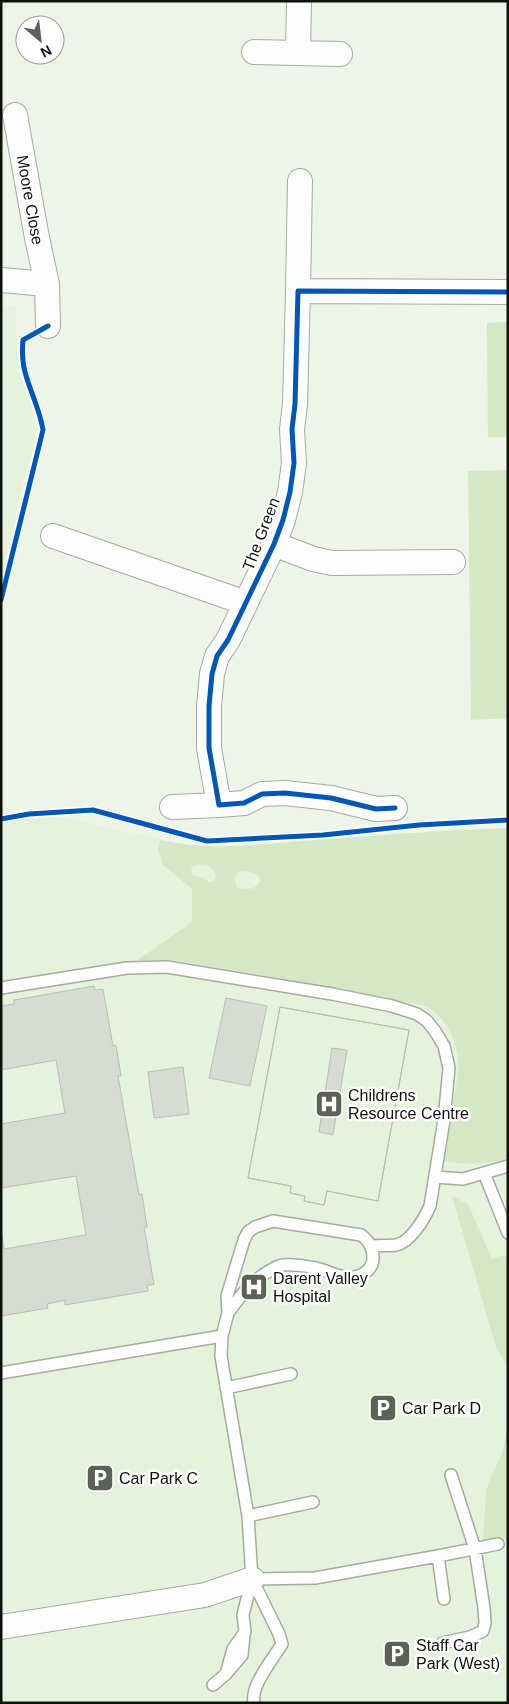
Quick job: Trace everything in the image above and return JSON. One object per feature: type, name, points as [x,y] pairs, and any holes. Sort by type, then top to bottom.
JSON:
[{"type":"street","points":[[298,53],[299,1]]},
{"type":"street","points":[[254,52],[340,54]]},
{"type":"street","name":"Moore Close","points":[[15,115],[47,284],[48,326]]},
{"type":"street","name":"The Green","points":[[220,805],[209,748],[209,706],[212,674],[217,656],[228,640],[274,544],[285,515],[294,463],[292,429],[295,404],[300,181]]},
{"type":"street","points":[[1,280],[47,284]]},
{"type":"street","points":[[298,291],[508,292]]},
{"type":"street","points":[[53,536],[246,603]]},
{"type":"street","name":"The Green","points":[[274,544],[313,559],[332,562],[453,562]]},
{"type":"street","points":[[172,807],[244,803],[262,794],[285,793],[331,798],[376,809],[395,808]]},
{"type":"street","points":[[1,1628],[205,1596],[252,1579]]},
{"type":"lane","points":[[1,988],[127,968],[167,967],[392,1006],[416,1014],[427,1021],[444,1046],[448,1064],[447,1097],[428,1209],[414,1232],[401,1243],[371,1246]]},
{"type":"lane","points":[[434,1177],[463,1178],[508,1166]]},
{"type":"lane","points":[[484,1173],[508,1233]]},
{"type":"lane","points":[[213,1685],[226,1674],[242,1655],[245,1632],[242,1615],[252,1579],[248,1516],[221,1364],[222,1336],[228,1313],[228,1296],[244,1240],[248,1232],[259,1225],[270,1221],[278,1221],[361,1235],[366,1238],[371,1246],[373,1254],[372,1263],[370,1269],[363,1274],[347,1278],[318,1269],[281,1265],[250,1284],[228,1313]]},
{"type":"lane","points":[[1,1373],[222,1336]]},
{"type":"lane","points":[[226,1388],[291,1374]]},
{"type":"lane","points":[[442,1644],[475,1635],[483,1631],[484,1628],[484,1608],[475,1549],[451,1475]]},
{"type":"lane","points":[[248,1516],[313,1502]]},
{"type":"lane","points":[[252,1579],[316,1578],[498,1544]]},
{"type":"lane","points":[[438,1556],[444,1599]]},
{"type":"lane","points":[[252,1579],[282,1644],[252,1696],[254,1703]]},
{"type":"shaded area","points":[[1,306],[16,307],[18,364],[36,428],[34,445],[22,486],[1,581]]},
{"type":"shaded area","points":[[508,322],[508,437],[488,437],[487,323]]},
{"type":"shaded area","points":[[508,470],[508,718],[471,720],[468,471]]},
{"type":"shaded area","name":"Darent Valley Hospital","points":[[50,817],[67,818],[175,843],[199,846],[508,858],[508,1703],[1,1703],[1,821]]},
{"type":"shaded area","points":[[508,828],[508,1158],[476,1164],[444,1161],[459,1067],[458,1057],[454,1040],[446,1025],[441,1018],[426,1006],[174,960],[138,960],[192,922],[192,889],[162,864],[158,851],[160,840],[195,845],[231,846]],"holes":[[[202,864],[210,866],[213,870],[216,877],[214,881],[209,882],[192,875],[191,867]],[[241,871],[257,875],[260,881],[250,889],[238,888],[235,878]]]},
{"type":"shaded area","points":[[452,1196],[468,1204],[492,1259],[503,1255],[508,1257],[508,1368],[496,1347]]},
{"type":"shaded area","points":[[508,1428],[508,1539],[503,1540],[501,1537],[483,1540],[486,1491],[502,1454]]},
{"type":"building","points":[[94,986],[95,990],[103,989],[113,1046],[116,1045],[121,1076],[118,1076],[139,1195],[142,1194],[147,1227],[144,1227],[154,1284],[147,1286],[148,1291],[65,1305],[65,1300],[47,1304],[48,1308],[1,1316],[1,1231],[4,1249],[86,1235],[76,1176],[1,1188],[1,1124],[65,1113],[56,1060],[1,1070],[1,1006],[14,1004],[14,1000]]},
{"type":"building","points":[[226,998],[267,1006],[250,1086],[209,1078]]},
{"type":"building","name":"Childrens Resource Centre","points":[[280,1007],[409,1030],[378,1201],[327,1191],[324,1205],[304,1201],[305,1196],[290,1193],[291,1186],[248,1178]],"holes":[[[332,1048],[347,1050],[333,1135],[319,1132]]]},
{"type":"building","name":"Childrens Resource Centre","points":[[280,1007],[409,1030],[378,1201],[327,1191],[324,1205],[304,1201],[305,1196],[290,1193],[291,1186],[248,1178]]},
{"type":"building","points":[[183,1067],[189,1114],[154,1118],[148,1072]]},
{"type":"cycle path","points":[[395,808],[376,809],[331,798],[285,793],[262,794],[244,803],[219,805],[209,748],[209,706],[212,674],[217,656],[228,640],[274,544],[283,520],[290,492],[294,463],[292,429],[295,404],[298,291],[508,292]]},
{"type":"cycle path","points":[[1,600],[43,430],[40,415],[24,368],[23,340],[48,326]]},
{"type":"cycle path","points":[[1,819],[29,814],[93,810],[207,841],[323,835],[419,825],[508,820]]},
{"type":"place","name":"Childrens Resource Centre","points":[[329,1104]]},
{"type":"place","name":"Darent Valley Hospital","points":[[254,1287]]},
{"type":"place","name":"Car Park D","points":[[383,1408]]},
{"type":"place","name":"Car Park C","points":[[100,1478]]},
{"type":"place","name":"Staff Car Park (West)","points":[[397,1654]]}]
